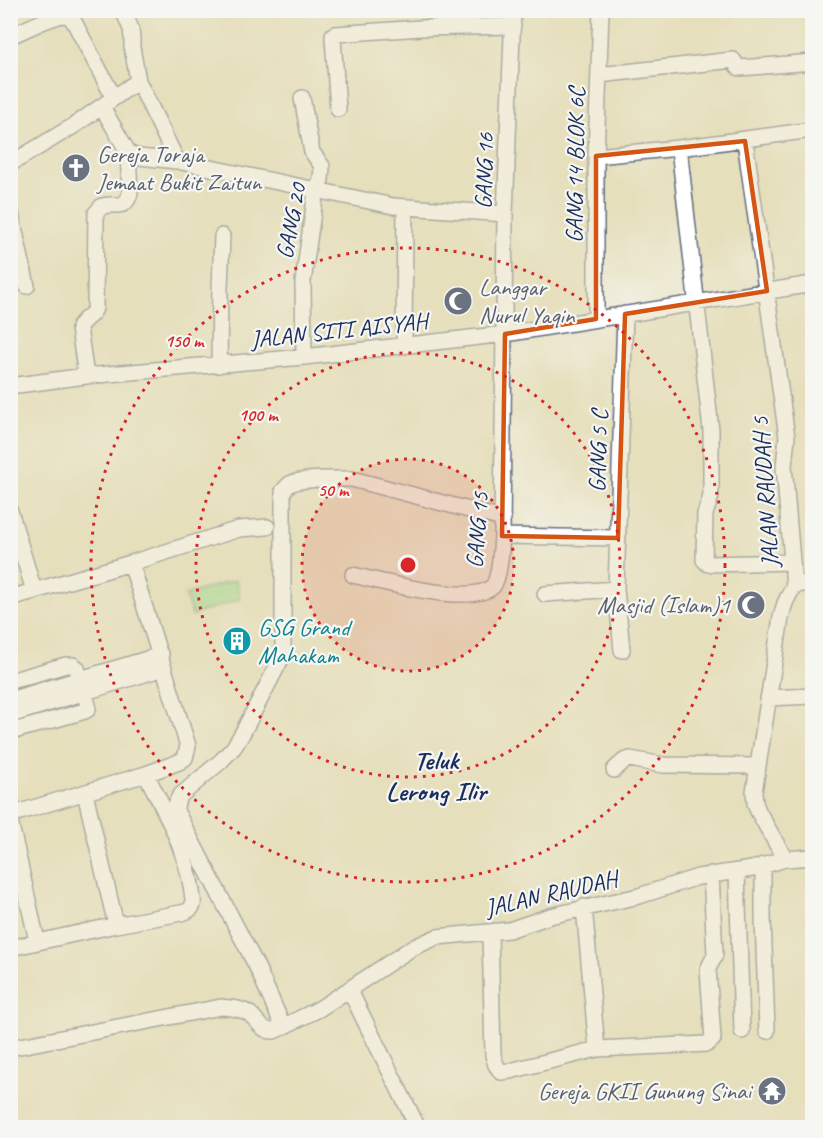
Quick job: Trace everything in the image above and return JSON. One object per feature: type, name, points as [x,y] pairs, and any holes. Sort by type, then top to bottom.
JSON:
[{"type":"street","points":[[123,10],[131,29],[138,81],[177,161]]},
{"type":"street","name":"GANG 16","points":[[505,334],[505,214],[513,10]]},
{"type":"street","name":"GANG 14 BLOK 6C","points":[[596,319],[596,156],[601,10]]},
{"type":"street","points":[[10,36],[63,15],[73,20],[128,152],[130,193],[126,202],[102,206],[96,213],[95,308],[94,312],[82,321],[79,328],[86,376]]},
{"type":"street","points":[[338,109],[333,38],[335,34],[421,28],[513,26]]},
{"type":"street","points":[[599,75],[732,60],[739,68],[813,62]]},
{"type":"street","points":[[10,164],[138,81]]},
{"type":"street","name":"GANG 20","points":[[302,98],[312,152],[322,166],[321,180],[316,191],[303,282],[304,357]]},
{"type":"street","points":[[596,156],[745,141],[813,130]]},
{"type":"street","name":"JALAN RAUDAH 5","points":[[745,141],[787,437],[784,466],[794,585],[781,617],[754,792],[755,803],[785,859]]},
{"type":"street","points":[[679,148],[712,445],[711,496],[705,514],[704,560],[708,564],[792,562]]},
{"type":"street","points":[[128,152],[139,157],[177,161],[405,208],[505,214]]},
{"type":"street","points":[[404,346],[405,208]]},
{"type":"street","points":[[10,209],[27,286]]},
{"type":"street","points":[[219,365],[222,236]]},
{"type":"street","name":"JALAN SITI AISYAH","points":[[10,386],[86,376],[304,357],[505,334],[813,284]]},
{"type":"street","name":"GANG 5 C","points":[[622,651],[616,589],[625,314]]},
{"type":"street","name":"GANG 15","points":[[353,575],[430,592],[481,592],[488,590],[495,582],[503,519],[505,334]]},
{"type":"street","points":[[10,1048],[221,1007],[242,1010],[250,1014],[268,1032],[283,1026],[256,965],[175,806],[181,795],[234,747],[281,659],[283,652],[283,491],[289,484],[295,482],[336,478],[352,479],[503,519]]},
{"type":"street","points":[[10,511],[34,591]]},
{"type":"street","points":[[10,598],[239,529],[267,527]]},
{"type":"street","points":[[502,536],[618,538]]},
{"type":"street","points":[[10,815],[146,774],[179,762],[188,753],[188,746],[132,563]]},
{"type":"street","points":[[794,585],[813,583]]},
{"type":"street","points":[[545,594],[616,589]]},
{"type":"street","points":[[16,705],[163,662]]},
{"type":"street","points":[[10,681],[71,665],[77,668],[88,705],[85,711],[10,732]]},
{"type":"street","points":[[768,698],[813,696]]},
{"type":"street","points":[[614,770],[630,759],[663,765],[757,766]]},
{"type":"street","points":[[10,948],[185,912],[191,908],[193,903],[190,879],[182,849],[146,774]]},
{"type":"street","points":[[85,793],[116,925]]},
{"type":"street","points":[[10,821],[37,942]]},
{"type":"street","points":[[812,857],[813,863]]},
{"type":"street","name":"JALAN RAUDAH","points":[[283,1026],[319,1009],[426,941],[451,935],[509,930],[550,916],[639,896],[711,874],[737,872],[785,859],[812,857]]},
{"type":"street","points":[[763,865],[767,1031]]},
{"type":"street","points":[[737,872],[742,1031]]},
{"type":"street","points":[[490,932],[493,1055],[501,1071],[510,1071],[597,1049],[707,1044],[712,1041],[708,969],[715,955],[711,874]]},
{"type":"street","points":[[584,907],[597,1049]]},
{"type":"street","points":[[349,989],[418,1128]]},
{"type":"highlighted area","points":[[745,141],[767,291],[625,314],[618,538],[502,536],[505,334],[596,319],[596,156]]},
{"type":"green space","points":[[236,580],[240,599],[192,615],[185,595]]},
{"type":"place","name":"Gereja Toraja Jemaat Bukit Zaitun","points":[[76,168]]},
{"type":"place","name":"Langgar Nurul Yaqin","points":[[458,301]]},
{"type":"place","name":"Masjid (Islam)1","points":[[751,605]]},
{"type":"place","name":"GSG Grand Mahakam","points":[[237,641]]},
{"type":"place","name":"Gereja GKII Gunung Sinai","points":[[772,1091]]},
{"type":"district","name":"Teluk Lerong Ilir","points":[[436,776]]}]
